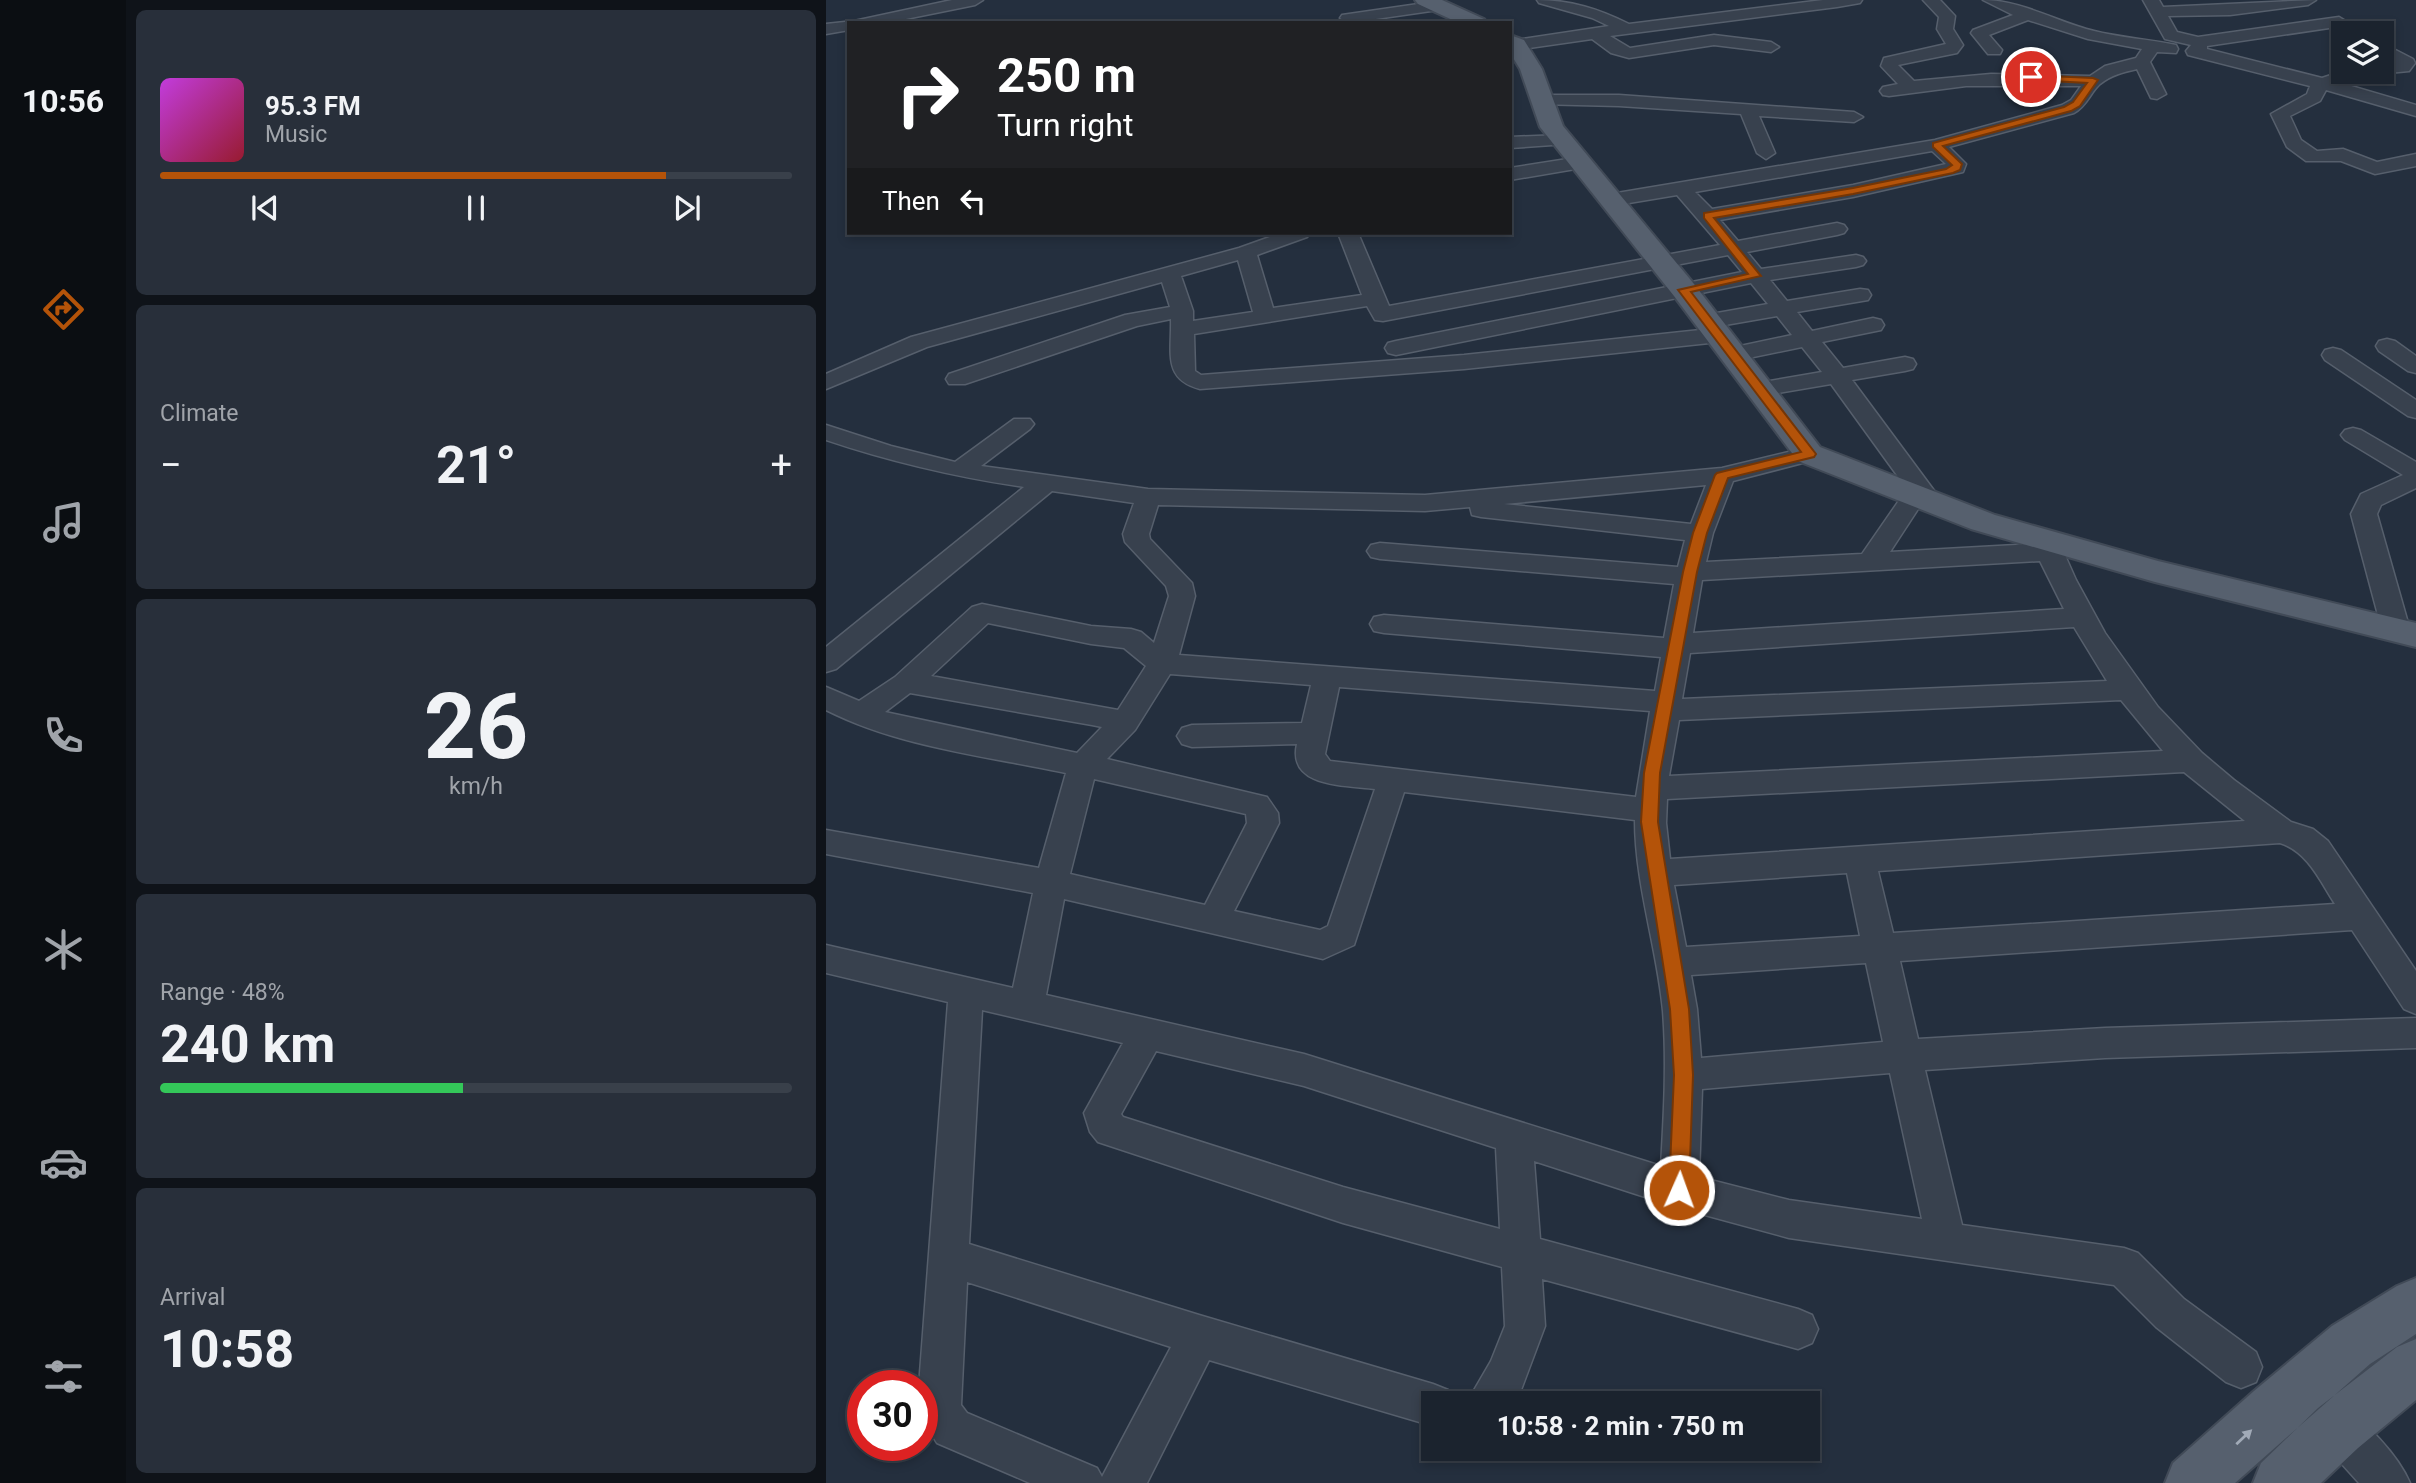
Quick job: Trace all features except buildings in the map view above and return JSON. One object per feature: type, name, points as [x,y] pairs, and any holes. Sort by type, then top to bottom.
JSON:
[{"type":"main road","points":[[1432,3],[1472,21]]},
{"type":"main road","points":[[1513,43],[1531,69],[1552,127],[1684,290],[1809,454],[2048,546],[2406,632]]},
{"type":"main road","points":[[2193,1483],[2273,1410],[2351,1345],[2416,1304]]},
{"type":"main road","points":[[2281,1483],[2338,1428],[2416,1367]]},
{"type":"street","points":[[883,21],[975,0]]},
{"type":"street","points":[[1545,0],[1598,15],[1625,28]]},
{"type":"street","points":[[1513,43],[1667,23],[1806,9],[1854,0]]},
{"type":"street","points":[[1910,87],[1889,66],[1890,62],[1943,51],[1955,45],[1945,29],[1947,16],[1931,0]]},
{"type":"street","points":[[1991,0],[2027,15],[2094,36],[2196,46],[2319,85],[2386,100],[2416,111]]},
{"type":"street","points":[[2163,43],[2155,6],[2230,10],[2309,0],[2334,10],[2345,21]]},
{"type":"street","points":[[1348,18],[1374,13],[1412,12],[1432,3]]},
{"type":"street","points":[[2196,46],[2334,10]]},
{"type":"street","points":[[1994,50],[1979,33],[2027,15]]},
{"type":"street","points":[[1667,23],[1692,41]]},
{"type":"street","points":[[1595,33],[1617,49],[1629,53],[1692,41],[1727,40],[1771,47]]},
{"type":"street","points":[[1611,200],[1936,145],[2068,109],[2077,104],[2093,80],[2111,70],[2142,62],[2163,43]]},
{"type":"street","points":[[2394,55],[2407,63],[2403,67],[2394,68]]},
{"type":"street","points":[[2142,62],[2157,94]]},
{"type":"street","points":[[1889,92],[1910,87],[2002,77],[2093,80]]},
{"type":"street","points":[[2331,81],[2319,85],[2314,97],[2279,116],[2292,143],[2313,157],[2343,155],[2375,168],[2416,160]]},
{"type":"street","points":[[1541,100],[1643,100],[1748,111],[1854,117]]},
{"type":"street","points":[[1748,111],[1766,153]]},
{"type":"street","points":[[1512,143],[1571,152]]},
{"type":"street","points":[[1707,216],[1853,191],[1956,168],[1957,164],[1936,145]]},
{"type":"street","points":[[1512,173],[1571,152]]},
{"type":"street","points":[[1681,188],[1707,216],[1838,377],[1922,498],[1870,562]]},
{"type":"street","points":[[957,379],[1133,320],[1265,316],[1378,306],[1661,261],[1836,229]]},
{"type":"street","points":[[826,382],[919,342],[1246,252],[1294,235]]},
{"type":"street","points":[[1349,235],[1400,357]]},
{"type":"street","points":[[1246,252],[1265,316]]},
{"type":"street","points":[[1400,357],[1684,290],[1856,261]]},
{"type":"street","points":[[1169,272],[1182,320],[1184,372],[1190,379],[1200,382],[1400,357],[1720,336],[1807,340],[1873,325]]},
{"type":"street","points":[[1720,336],[1781,308],[1860,295]]},
{"type":"street","points":[[2387,346],[2416,366]]},
{"type":"street","points":[[2333,355],[2416,411]]},
{"type":"street","points":[[1760,388],[1905,364]]},
{"type":"street","points":[[959,470],[1022,424]]},
{"type":"street","points":[[826,432],[883,452],[959,470],[1148,497],[1425,503],[1700,533]]},
{"type":"street","points":[[2353,435],[2416,472]]},
{"type":"street","points":[[1425,503],[1722,475],[1809,454]]},
{"type":"street","points":[[1679,1190],[1684,1075],[1674,962],[1656,873],[1651,799],[1689,575],[1700,533],[1722,475]]},
{"type":"street","points":[[2406,632],[2364,514],[2370,500],[2416,478]]},
{"type":"street","points":[[826,662],[1048,483]]},
{"type":"street","points":[[1027,1006],[1051,883],[1083,765],[1125,722],[1162,664],[1182,596],[1180,583],[1138,542],[1136,534],[1148,497]]},
{"type":"street","points":[[1380,551],[1689,575],[2048,546],[2080,617],[2128,690],[2190,761],[2280,831],[2302,838],[2317,849],[2416,999]]},
{"type":"street","points":[[861,715],[906,683],[982,613],[1091,635],[1131,639],[1162,664],[1665,706],[2128,690]]},
{"type":"street","points":[[1384,624],[1677,647],[2080,617]]},
{"type":"street","points":[[1327,677],[1310,754],[1313,764],[1323,771],[1393,779],[1651,799],[2190,761]]},
{"type":"street","points":[[906,683],[1125,722]]},
{"type":"street","points":[[826,697],[861,715],[906,729],[1083,765],[1256,805],[1262,813],[1263,823],[1213,921]]},
{"type":"street","points":[[1192,736],[1314,733]]},
{"type":"street","points":[[826,842],[1051,883],[1323,945],[1342,935],[1393,779]]},
{"type":"street","points":[[1656,873],[2280,831]]},
{"type":"street","points":[[1860,860],[1946,1241]]},
{"type":"street","points":[[1674,962],[2361,916]]},
{"type":"street","points":[[826,959],[1304,1070],[1679,1190],[1789,1219],[2124,1267],[2170,1313],[2241,1367]]},
{"type":"street","points":[[966,992],[939,1400],[942,1415],[952,1428],[1078,1482]]},
{"type":"street","points":[[1684,1075],[1903,1056],[2105,1043],[2416,1033]]},
{"type":"street","points":[[1147,1034],[1102,1114],[1111,1130],[1343,1205],[1798,1329]]},
{"type":"street","points":[[1496,1391],[1506,1376],[1525,1325],[1514,1137]]},
{"type":"street","points":[[950,1257],[1199,1336],[1421,1401]]},
{"type":"street","points":[[1121,1483],[1128,1475],[1199,1336]]},
{"type":"street","points":[[2338,1428],[2388,1483]]},
{"type":"route","points":[[1679,1190],[1684,1075],[1680,1009],[1674,962],[1656,873],[1650,822],[1652,773],[1690,572],[1700,533],[1722,475],[1809,454],[1684,290],[1755,276],[1707,216],[1853,191],[1949,171],[1956,168],[1957,164],[1936,145],[2068,109],[2077,104],[2093,80],[2031,77]]}]
